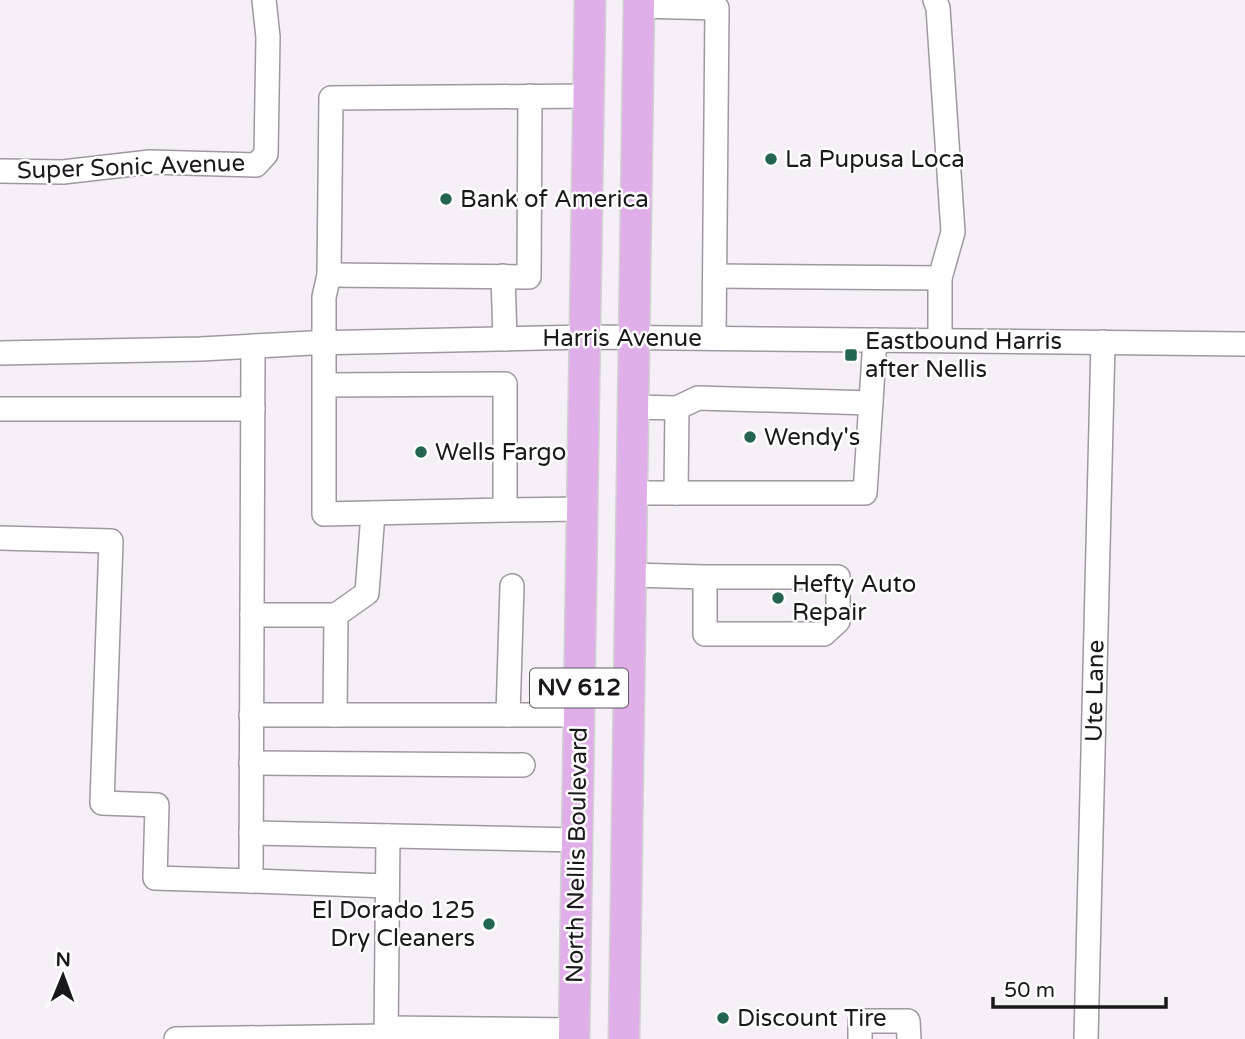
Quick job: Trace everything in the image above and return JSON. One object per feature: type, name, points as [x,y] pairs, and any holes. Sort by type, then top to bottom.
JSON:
[{"type":"main road","name":"North Nellis Boulevard","points":[[574,1035],[590,0]]},
{"type":"main road","name":"North Nellis Boulevard","points":[[624,1039],[639,3]]},
{"type":"street","name":"Super Sonic Avenue","points":[[0,171],[63,172],[150,162],[256,165],[266,154],[268,37],[264,0]]},
{"type":"street","points":[[935,0],[938,8],[953,232],[940,278],[940,340]]},
{"type":"street","points":[[639,3],[717,4],[714,338]]},
{"type":"street","points":[[328,275],[529,277],[530,96]]},
{"type":"street","points":[[582,509],[324,514],[324,297],[328,275],[331,98],[589,96]]},
{"type":"street","points":[[503,276],[505,339]]},
{"type":"street","points":[[715,276],[940,278]]},
{"type":"street","name":"Harris Avenue","points":[[0,353],[201,349],[324,342],[585,337],[1245,344]]},
{"type":"street","points":[[632,493],[865,494],[875,340]]},
{"type":"street","name":"Ute Lane","points":[[1086,1039],[1103,342]]},
{"type":"street","points":[[251,881],[253,346]]},
{"type":"street","points":[[324,385],[505,384],[505,510]]},
{"type":"street","points":[[634,407],[677,408],[698,398],[871,403]]},
{"type":"street","points":[[676,493],[677,408]]},
{"type":"street","points":[[0,409],[253,409]]},
{"type":"street","points":[[252,615],[336,615],[367,593],[373,513]]},
{"type":"street","points":[[0,538],[111,541],[102,803],[158,805],[155,878],[387,886]]},
{"type":"street","points":[[631,575],[838,577],[838,621],[824,634],[705,634],[705,577]]},
{"type":"street","points":[[508,715],[512,586]]},
{"type":"street","points":[[335,715],[336,615]]},
{"type":"street","points":[[251,715],[579,715]]},
{"type":"street","points":[[251,763],[523,765]]},
{"type":"street","points":[[251,833],[577,840]]},
{"type":"street","points":[[386,1034],[388,836]]},
{"type":"street","points":[[860,1039],[860,1020],[908,1021],[909,1039]]},
{"type":"street","points":[[176,1039],[386,1034],[574,1035]]},
{"type":"place","name":"La Pupusa Loca","points":[[771,159]]},
{"type":"place","name":"Bank of America","points":[[446,199]]},
{"type":"place","name":"Eastbound Harris after Nellis","points":[[851,355]]},
{"type":"place","name":"Wendy's","points":[[750,437]]},
{"type":"place","name":"Wells Fargo","points":[[421,452]]},
{"type":"place","name":"Hefty Auto Repair","points":[[778,598]]},
{"type":"place","name":"El Dorado 125 Dry Cleaners","points":[[489,924]]},
{"type":"place","name":"Discount Tire","points":[[723,1018]]}]
